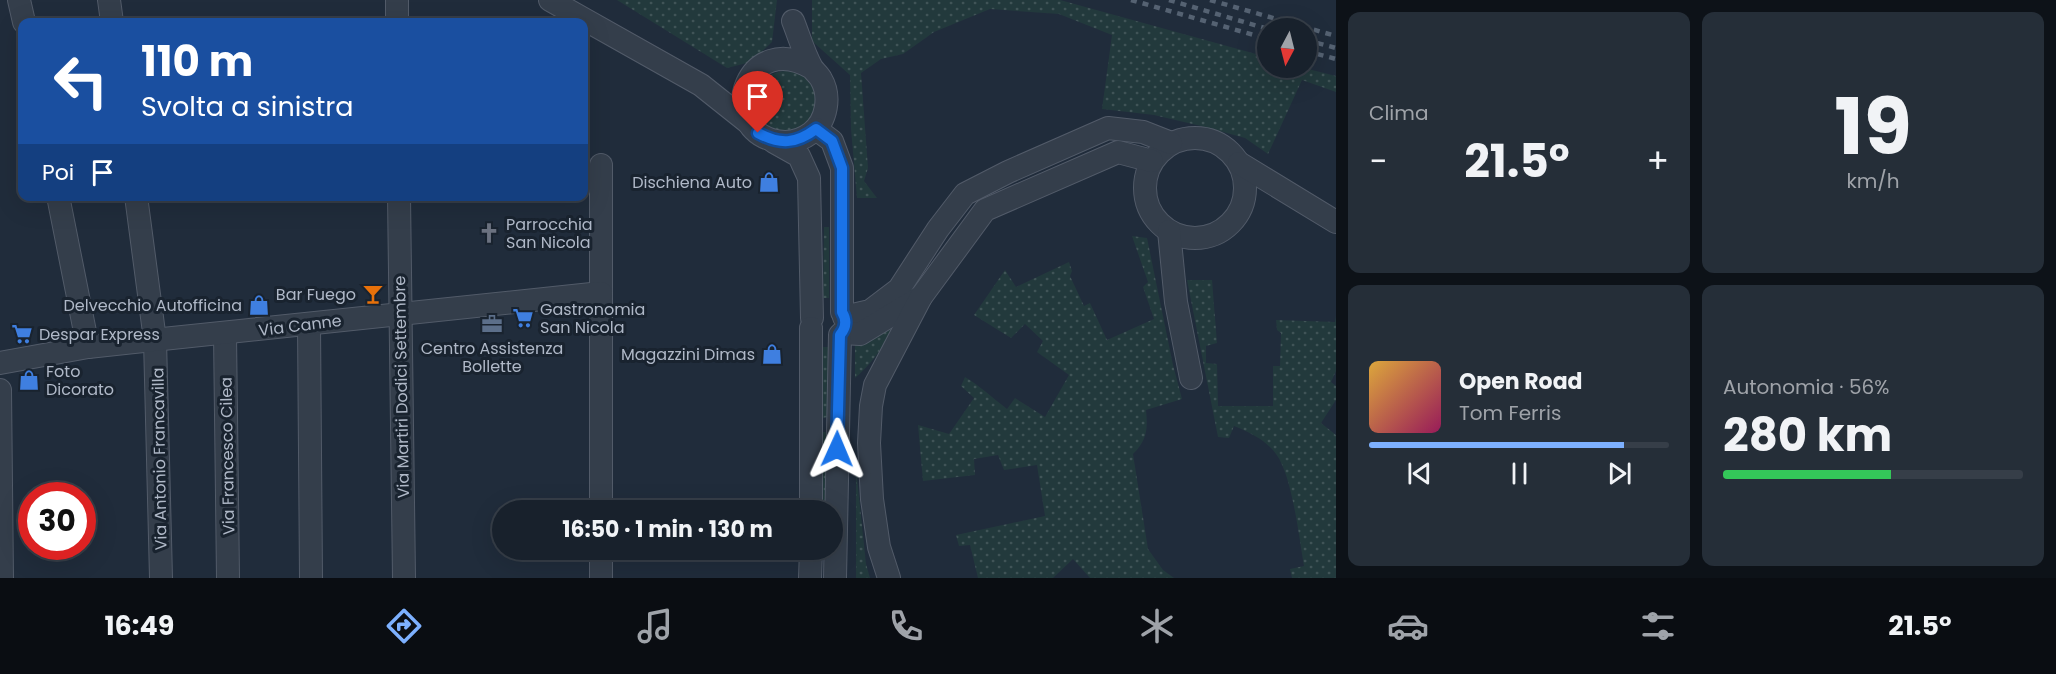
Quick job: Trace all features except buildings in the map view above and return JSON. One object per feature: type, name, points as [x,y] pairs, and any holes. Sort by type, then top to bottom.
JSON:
[{"type":"street","points":[[19,0],[23,18]]},
{"type":"street","points":[[109,0],[111,18]]},
{"type":"street","points":[[397,0],[397,18]]},
{"type":"street","points":[[550,0],[582,18]]},
{"type":"street","points":[[787,58],[792,10]]},
{"type":"street","points":[[792,10],[812,68]]},
{"type":"street","points":[[588,22],[701,86],[750,124],[758,133],[799,156],[809,178],[812,323],[811,500]]},
{"type":"street","points":[[750,124],[744,112],[742,100],[751,75],[761,66],[773,60],[787,58],[800,61],[812,68],[821,78],[826,91],[825,111],[816,129],[806,137],[794,141],[782,142],[769,139]]},
{"type":"street","points":[[701,86],[745,87]]},
{"type":"street","points":[[842,324],[870,311],[899,289],[938,229],[965,194],[1008,172],[1108,128],[1143,132],[1171,143]]},
{"type":"street","points":[[816,129],[832,141],[842,168],[842,324],[835,578]]},
{"type":"street","points":[[1202,137],[1217,142],[1230,151],[1239,163],[1245,179],[1245,195],[1240,211],[1230,224],[1217,233],[1201,238],[1185,237],[1169,231],[1150,212],[1144,186],[1146,172],[1160,151],[1171,143],[1186,138],[1202,137]]},
{"type":"street","points":[[890,578],[879,547],[872,499],[869,443],[871,406],[875,385],[921,297],[985,210],[1118,152],[1152,161]]},
{"type":"street","points":[[1239,163],[1336,222]]},
{"type":"street","points":[[601,165],[601,500]]},
{"type":"street","points":[[59,201],[88,347]]},
{"type":"street","name":"Via Antonio Francavilla","points":[[137,201],[155,340],[161,578]]},
{"type":"street","name":"Via Martiri Dodici Settembre","points":[[399,201],[404,578]]},
{"type":"street","points":[[1169,231],[1176,302],[1191,378]]},
{"type":"street","name":"Via Canne","points":[[0,363],[88,347],[601,293]]},
{"type":"street","points":[[812,323],[816,310],[822,307],[834,307],[842,324],[860,334],[921,297]]},
{"type":"street","points":[[309,325],[311,578]]},
{"type":"street","name":"Via Francesco Cilea","points":[[225,334],[228,578]]},
{"type":"street","points":[[839,400],[875,385]]},
{"type":"street","points":[[0,390],[2,578]]},
{"type":"street","points":[[601,560],[601,578]]},
{"type":"street","points":[[810,560],[810,578]]},
{"type":"green space","points":[[617,0],[777,0],[772,42],[751,62],[727,68]]},
{"type":"green space","points":[[812,0],[1060,0],[1257,54],[1257,78],[1317,78],[1317,71],[1336,76],[1336,92],[1302,80],[1268,154],[1245,138],[1201,126],[1154,115],[1102,109],[1112,35],[1059,14],[990,9],[934,32],[903,54],[881,59],[861,73],[868,168],[864,181],[877,198],[857,198],[851,129],[850,75],[812,41]]},
{"type":"green space","points":[[780,71],[792,71],[803,76],[811,84],[816,101],[814,113],[803,126],[792,131],[780,131],[769,126],[761,118],[756,107],[756,95],[761,84],[769,76]]},
{"type":"green space","points":[[824,227],[829,227],[829,298],[823,298]]},
{"type":"green space","points":[[1132,236],[1147,238],[1182,399],[1146,410],[1146,434],[1133,454],[1148,549],[1163,570],[1174,578],[1090,578],[1073,559],[1053,578],[978,578],[970,545],[959,546],[956,535],[1045,516],[1037,465],[1004,470],[998,455],[974,459],[975,475],[923,481],[918,425],[949,434],[974,398],[961,386],[965,377],[1007,409],[1015,398],[1045,417],[1069,375],[1037,352],[1043,341],[1025,324],[1011,338],[974,315],[1005,270],[1016,287],[1069,262],[1072,271],[1070,276],[1084,306],[1090,303],[1107,340],[1154,319],[1143,287],[1148,282]]},
{"type":"green space","points":[[1187,280],[1212,280],[1217,343],[1206,346],[1206,363],[1217,364],[1218,406],[1273,406],[1273,366],[1280,366],[1281,333],[1277,330],[1276,320],[1335,322],[1336,316],[1336,371],[1331,382],[1336,386],[1336,400],[1321,423],[1336,435],[1336,578],[1292,578],[1290,569],[1304,566],[1294,507],[1282,464],[1267,445],[1240,428],[1234,426],[1229,438],[1218,437]]},
{"type":"green space","points":[[895,320],[879,352],[855,378],[855,343]]},
{"type":"green space","points":[[823,347],[829,347],[828,417],[822,418]]},
{"type":"green space","points":[[823,432],[829,432],[829,500],[822,500]]},
{"type":"green space","points":[[856,469],[866,564],[870,578],[856,578]]},
{"type":"railway","points":[[1131,0],[1257,36]]},
{"type":"railway","points":[[1169,0],[1257,26]]},
{"type":"railway","points":[[1210,0],[1336,36]]},
{"type":"railway","points":[[1317,43],[1336,48]]},
{"type":"railway","points":[[1317,54],[1336,59]]},
{"type":"place","name":"Dischiena Auto","points":[[769,182]]},
{"type":"place","name":"Parrocchia San Nicola","points":[[489,233]]},
{"type":"place","name":"Bar Fuego","points":[[373,294]]},
{"type":"place","name":"Delvecchio Autofficina","points":[[259,305]]},
{"type":"place","name":"Gastronomia San Nicola","points":[[523,318]]},
{"type":"place","name":"Centro Assistenza Bollette","points":[[492,324]]},
{"type":"place","name":"Despar Express","points":[[22,334]]},
{"type":"place","name":"Magazzini Dimas","points":[[772,354]]},
{"type":"place","name":"Foto Dicorato","points":[[29,380]]},
{"type":"route","points":[[758,133],[769,139],[788,142],[806,137],[816,129],[832,141],[842,168],[842,312],[846,321],[845,328],[840,335],[837,449]]}]
